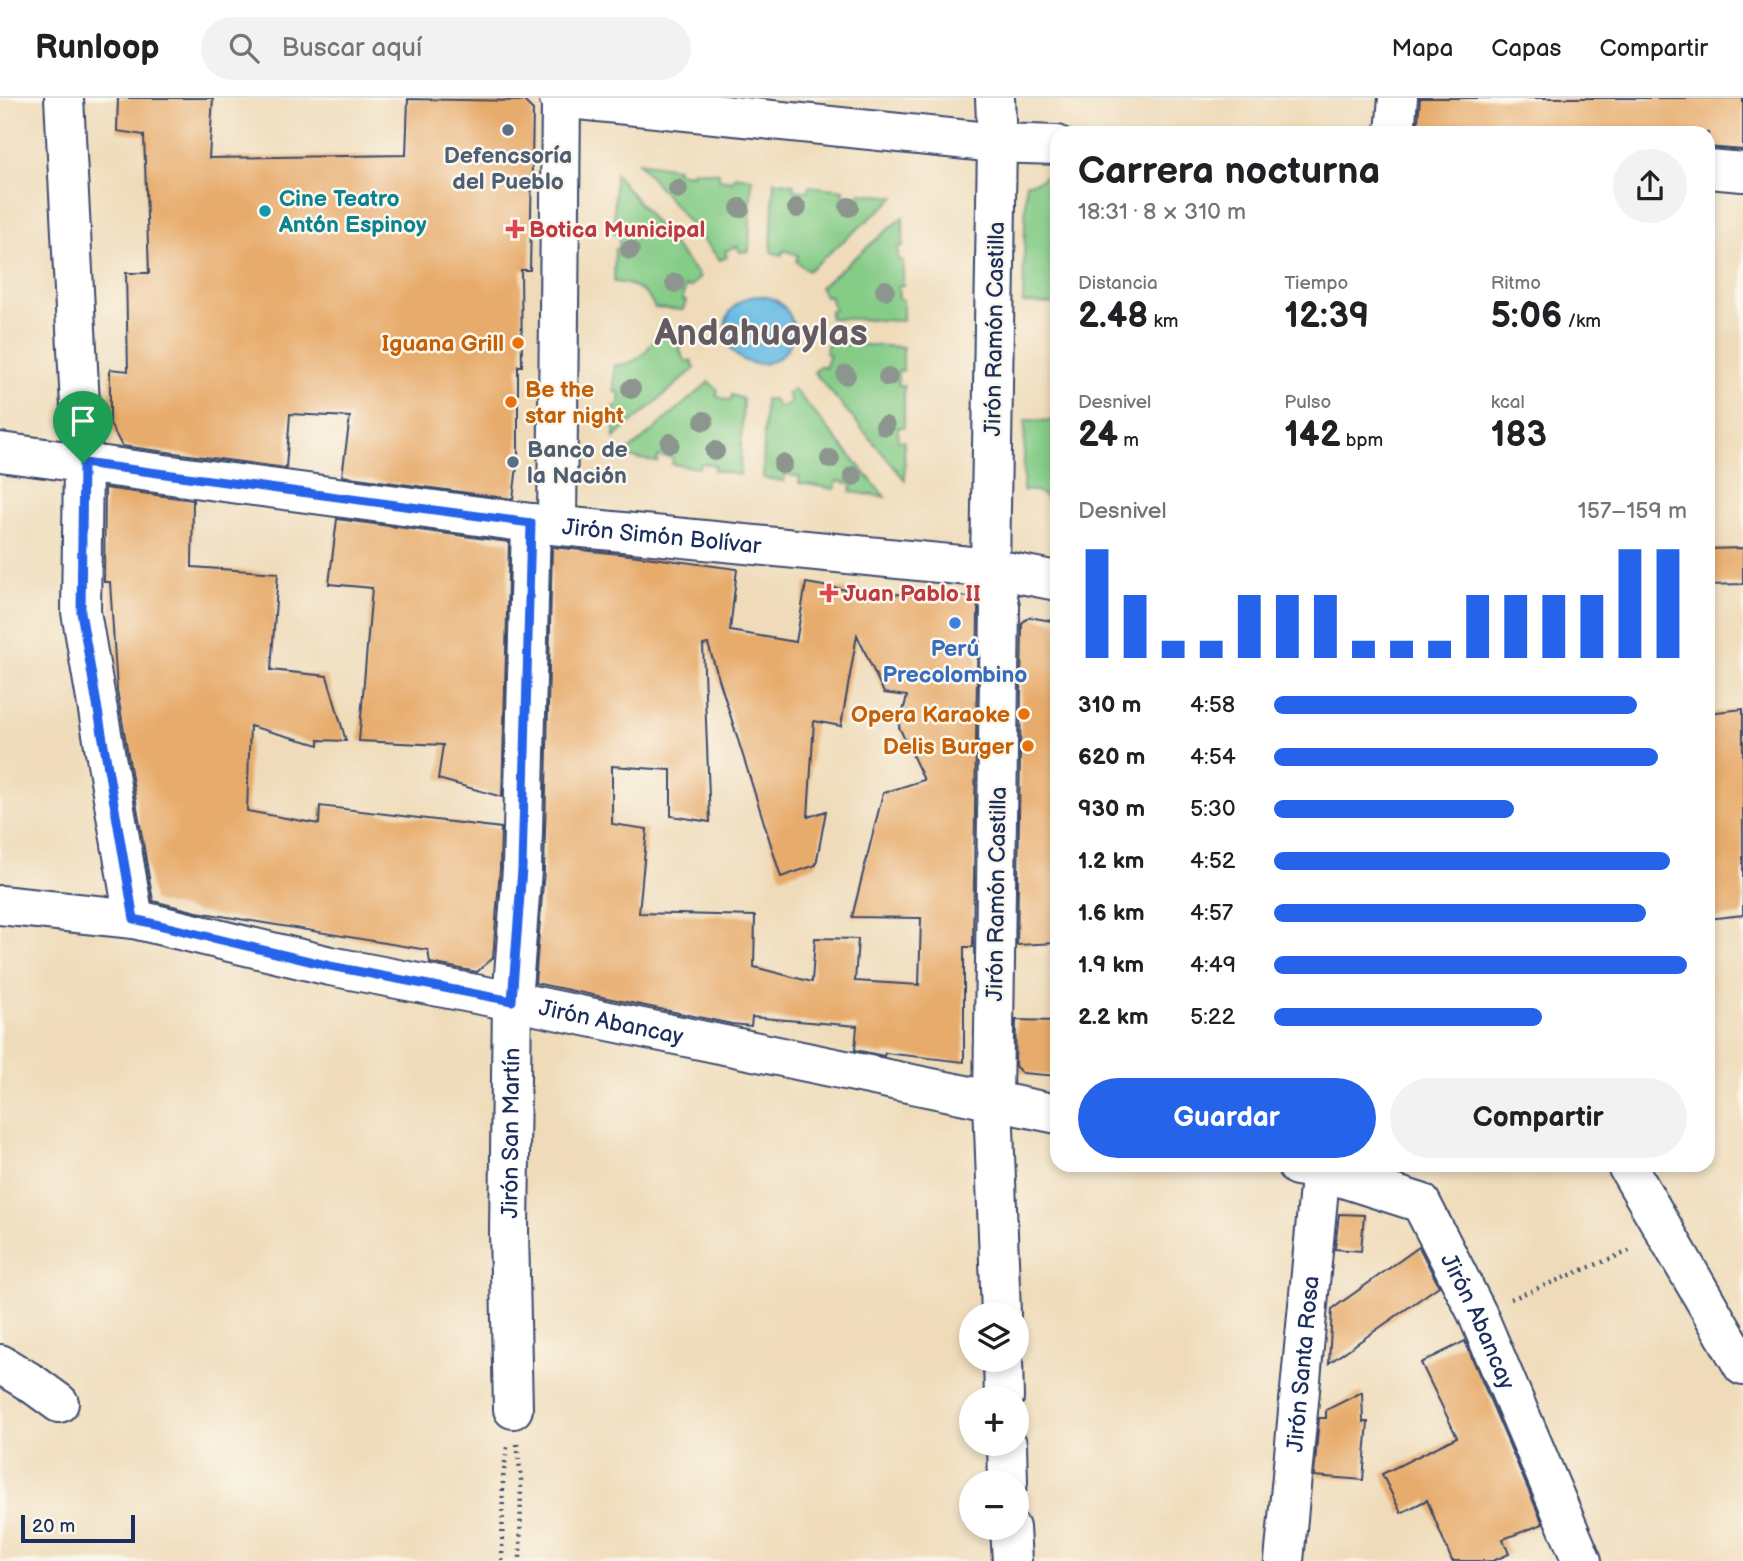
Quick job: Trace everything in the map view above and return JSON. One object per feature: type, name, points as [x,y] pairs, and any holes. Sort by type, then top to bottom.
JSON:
[{"type":"street","points":[[64,98],[83,463],[81,612],[134,919]]},
{"type":"street","name":"Jirón Ramón Castilla","points":[[995,98],[997,143],[990,568],[1000,606],[993,1101],[1000,1302]]},
{"type":"street","points":[[1396,126],[1398,98]]},
{"type":"street","points":[[560,99],[997,143],[1050,145]]},
{"type":"street","name":"Jirón San Martín","points":[[513,1409],[509,1231],[512,1001],[544,524],[560,99]]},
{"type":"street","points":[[1715,170],[1743,172]]},
{"type":"street","name":"Jirón Simón Bolívar","points":[[0,452],[544,524],[990,568],[1050,580]]},
{"type":"street","name":"Jirón Abancay","points":[[0,905],[134,919],[330,966],[1050,1113]]},
{"type":"street","name":"Jirón Santa Rosa","points":[[1284,1561],[1313,1172]]},
{"type":"street","name":"Jirón Abancay","points":[[1328,1172],[1421,1203],[1478,1313],[1581,1561]]},
{"type":"street","points":[[1631,1172],[1743,1366]]},
{"type":"street","points":[[0,1364],[59,1403]]},
{"type":"street","points":[[1011,1540],[1012,1561]]},
{"type":"path","points":[[1478,1313],[1667,1236]]},
{"type":"path","points":[[502,1561],[503,1479],[513,1409]]},
{"type":"path","points":[[513,1409],[521,1479],[520,1561]]},
{"type":"green space","points":[[638,162],[677,168],[677,172],[692,174],[693,170],[719,173],[719,179],[733,181],[735,176],[752,178],[749,251],[740,252],[737,246],[725,251],[727,257],[720,260]]},
{"type":"green space","points":[[1050,162],[1050,304],[1023,303],[1026,183],[1037,182],[1049,168]]},
{"type":"green space","points":[[615,174],[700,277],[691,287],[686,286],[682,299],[686,301],[683,310],[655,308],[648,296],[639,289],[614,282],[615,249],[619,249],[619,235],[614,234]]},
{"type":"green space","points":[[774,181],[794,184],[793,190],[808,191],[809,186],[844,190],[844,195],[858,197],[860,193],[895,197],[808,271],[796,261],[798,255],[784,250],[782,255],[771,252]]},
{"type":"green space","points":[[903,217],[903,246],[898,247],[898,260],[903,261],[903,285],[898,286],[899,299],[903,300],[903,321],[830,318],[830,311],[834,310],[830,296],[825,296],[820,287]]},
{"type":"green space","points":[[656,334],[683,335],[684,345],[679,349],[686,362],[691,360],[695,368],[614,438],[614,406],[619,406],[619,392],[614,392],[614,365],[622,365],[640,357]]},
{"type":"green space","points":[[828,343],[903,347],[903,371],[898,371],[898,385],[904,386],[904,427],[898,427],[898,441],[904,441],[905,480],[814,372],[820,366],[825,368],[830,355],[825,353]]},
{"type":"green space","points":[[709,382],[718,390],[716,396],[730,401],[732,395],[743,399],[740,475],[714,470],[715,465],[700,463],[699,468],[672,464],[673,458],[658,456],[657,462],[623,456]]},
{"type":"green space","points":[[794,389],[885,497],[851,492],[852,484],[837,481],[835,489],[799,483],[800,477],[785,474],[784,481],[763,478],[765,399],[773,399],[779,408],[791,402],[787,393]]},
{"type":"green space","points":[[1025,420],[1050,421],[1050,503],[1040,493],[1023,491]]},
{"type":"water","points":[[759,296],[772,299],[783,306],[790,317],[793,330],[790,343],[783,354],[772,361],[759,364],[746,361],[735,354],[728,343],[725,330],[728,317],[735,306],[746,299]]},
{"type":"building","points":[[118,98],[213,98],[209,158],[406,155],[408,99],[524,101],[533,110],[530,270],[521,270],[522,366],[518,366],[518,458],[513,499],[342,476],[350,417],[290,414],[286,468],[122,446],[110,424],[110,369],[128,371],[126,273],[149,273],[144,135],[117,131]]},
{"type":"building","points":[[1420,98],[1743,98],[1743,150],[1715,148],[1715,126],[1418,126]]},
{"type":"building","points":[[105,488],[193,500],[192,567],[278,573],[271,670],[327,676],[346,741],[319,740],[319,745],[250,726],[247,811],[319,824],[320,806],[501,828],[493,958],[477,972],[430,963],[428,950],[197,912],[153,901],[117,690],[110,582],[104,582]]},
{"type":"building","points":[[337,519],[509,542],[502,797],[438,779],[443,745],[359,741],[372,588],[329,584]]},
{"type":"building","points":[[552,547],[737,569],[730,631],[796,642],[806,583],[864,593],[975,597],[978,609],[973,947],[964,947],[964,1062],[885,1053],[884,1056],[855,1050],[857,1026],[752,1017],[751,1026],[732,1024],[535,983],[544,870]],"holes":[[[857,635],[884,693],[907,696],[899,727],[924,780],[883,793],[852,917],[921,918],[919,985],[855,981],[858,939],[815,938],[812,982],[754,967],[755,916],[639,913],[647,829],[612,824],[612,766],[671,770],[671,816],[710,822],[703,645],[708,644],[781,877],[816,865],[826,811],[808,817],[814,721],[841,726]]]},
{"type":"building","points":[[1743,548],[1743,584],[1715,585],[1715,549]]},
{"type":"building","points":[[1029,617],[1050,621],[1050,943],[1017,945],[1022,623]]},
{"type":"building","points":[[1743,709],[1743,915],[1715,918],[1715,712]]},
{"type":"building","points":[[1016,1020],[1050,1021],[1050,1075],[1022,1073],[1015,1066]]},
{"type":"building","points":[[1339,1214],[1364,1215],[1361,1251],[1335,1249]]},
{"type":"building","points":[[1419,1247],[1439,1286],[1329,1363],[1332,1309]]},
{"type":"building","points":[[1465,1341],[1543,1524],[1503,1539],[1509,1554],[1493,1561],[1452,1561],[1427,1500],[1401,1513],[1382,1474],[1457,1437],[1421,1363]]},
{"type":"building","points":[[1362,1392],[1363,1422],[1368,1422],[1363,1480],[1314,1476],[1319,1418],[1326,1418],[1326,1410]]},
{"type":"place","name":"Defencsoría del Pueblo","points":[[508,130]]},
{"type":"place","name":"Cine Teatro Antón Espinoy","points":[[265,211]]},
{"type":"place","name":"Botica Municipal","points":[[515,229]]},
{"type":"place","name":"Iguana Grill","points":[[518,343]]},
{"type":"place","name":"Be the star night","points":[[511,402]]},
{"type":"place","name":"Banco de la Nación","points":[[513,462]]},
{"type":"place","name":"Juan Pablo II","points":[[829,593]]},
{"type":"place","name":"Perú Precolombino","points":[[955,623]]},
{"type":"place","name":"Opera Karaoke","points":[[1024,714]]},
{"type":"place","name":"Delis Burger","points":[[1028,746]]},
{"type":"district","name":"Andahuaylas","points":[[761,332]]},
{"type":"route","points":[[83,463],[531,523],[522,869],[512,1001],[330,966],[134,919],[81,612],[83,463]]}]
